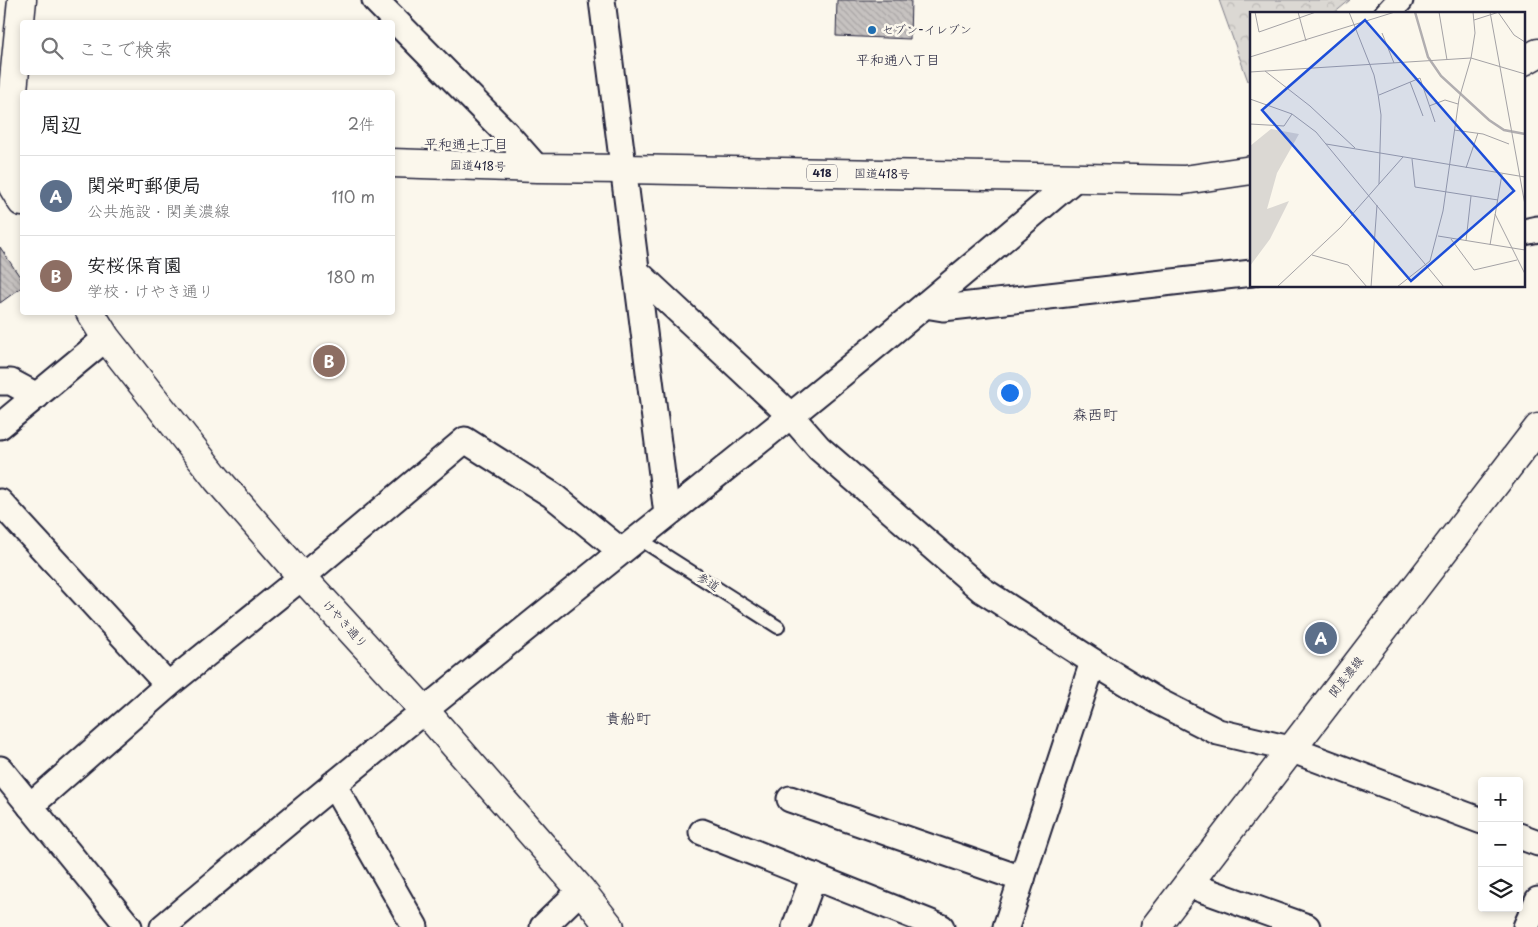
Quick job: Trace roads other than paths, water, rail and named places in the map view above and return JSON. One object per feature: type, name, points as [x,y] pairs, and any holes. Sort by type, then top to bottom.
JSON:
[{"type":"main road","points":[[20,20],[22,0]]},
{"type":"main road","points":[[20,25],[10,150],[13,187],[20,199]]},
{"type":"main road","points":[[1526,60],[1538,53]]},
{"type":"main road","name":"国道418号","points":[[395,163],[537,168],[1184,180],[1250,170]]},
{"type":"main road","name":"けやき通り","points":[[92,315],[106,338],[218,478],[302,577],[424,710],[581,890],[610,927]]},
{"type":"main road","name":"関美濃線","points":[[1155,927],[1538,428]]},
{"type":"street","points":[[376,0],[506,133],[537,168]]},
{"type":"street","points":[[602,0],[668,514]]},
{"type":"street","points":[[1389,12],[1400,0]]},
{"type":"street","points":[[163,927],[424,710],[629,544],[792,416],[1076,178]]},
{"type":"street","points":[[637,272],[792,416],[819,448],[982,590],[1159,702],[1218,732],[1290,749],[1478,820]]},
{"type":"street","points":[[925,305],[943,308],[1250,273]]},
{"type":"street","points":[[0,426],[106,338]]},
{"type":"street","points":[[0,382],[11,382],[37,396]]},
{"type":"street","points":[[30,806],[168,685],[302,577],[465,440],[629,544]]},
{"type":"street","points":[[0,502],[168,685]]},
{"type":"street","points":[[1006,927],[1093,662]]},
{"type":"street","points":[[0,769],[129,927]]},
{"type":"street","points":[[333,784],[415,927]]},
{"type":"street","points":[[790,799],[1022,879]]},
{"type":"street","points":[[702,832],[941,927]]},
{"type":"street","points":[[1523,837],[1538,843]]},
{"type":"street","points":[[795,927],[814,876]]},
{"type":"street","points":[[1187,884],[1307,927]]},
{"type":"street","points":[[543,927],[581,890]]},
{"type":"street","points":[[1526,927],[1538,900]]},
{"type":"lane","name":"参道","points":[[629,544],[778,627]]},
{"type":"place","name":"セブン-イレブン","points":[[872,30]]},
{"type":"place","name":"安桜保育園","points":[[329,361]]},
{"type":"place","name":"関栄町郵便局","points":[[1321,638]]},
{"type":"district","name":"平和通八丁目","points":[[898,60]]},
{"type":"district","name":"平和通七丁目","points":[[466,144]]},
{"type":"district","name":"森西町","points":[[1095,415]]},
{"type":"district","name":"貴船町","points":[[628,719]]}]
